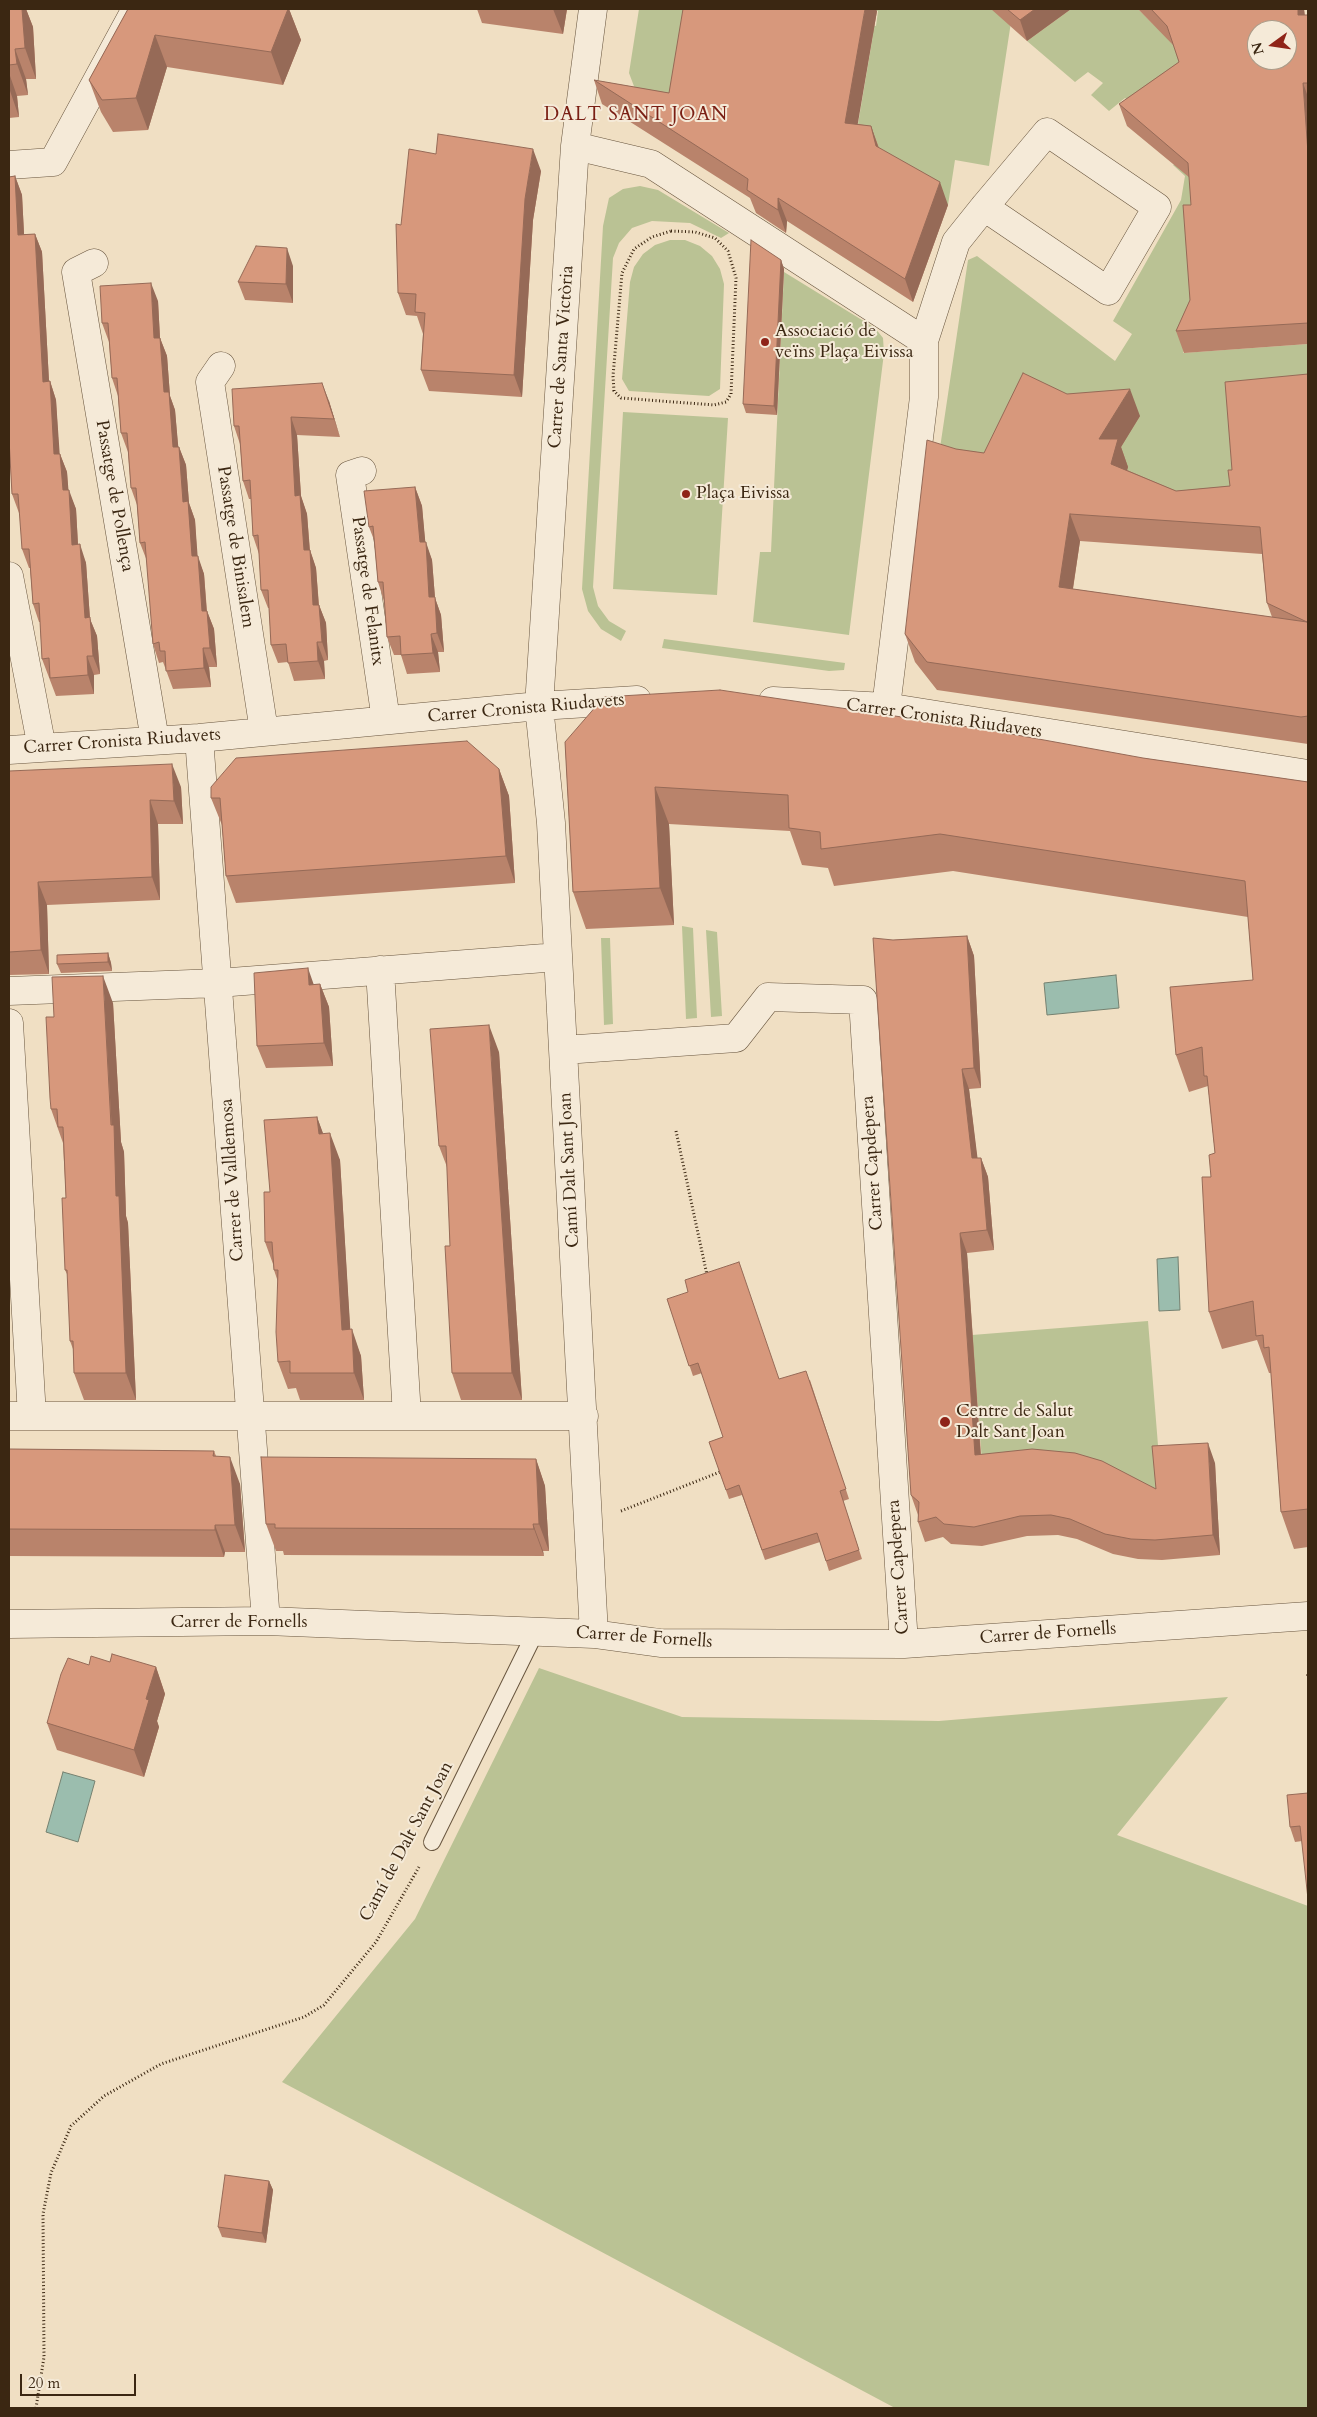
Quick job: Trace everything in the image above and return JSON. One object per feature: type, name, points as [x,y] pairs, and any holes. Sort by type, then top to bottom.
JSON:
[{"type":"street","points":[[9,165],[53,162],[136,9]]},
{"type":"street","name":"Carrer de Santa Victòria","points":[[539,706],[575,146],[593,9]]},
{"type":"street","points":[[886,708],[924,397],[924,341],[956,242],[984,207],[1047,132],[1157,207],[1108,291],[984,207]]},
{"type":"street","points":[[575,146],[651,164],[924,341]]},
{"type":"street","name":"Passatge de Pollença","points":[[94,263],[76,272],[155,740]]},
{"type":"street","name":"Passatge de Binisalem","points":[[221,366],[210,382],[264,731]]},
{"type":"street","name":"Passatge de Felanitx","points":[[362,471],[350,475],[386,720]]},
{"type":"street","points":[[9,576],[42,748]]},
{"type":"street","name":"Carrer Cronista Riudavets","points":[[9,750],[199,738],[539,706],[665,698]]},
{"type":"street","name":"Carrer Cronista Riudavets","points":[[750,700],[886,708],[1308,774]]},
{"type":"street","name":"Camí Dalt Sant Joan","points":[[539,706],[551,823],[584,1416],[594,1634]]},
{"type":"street","name":"Carrer de Valldemosa","points":[[199,738],[266,1621]]},
{"type":"street","points":[[9,991],[218,983],[558,957]]},
{"type":"street","points":[[380,970],[407,1416]]},
{"type":"street","name":"Carrer Capdepera","points":[[564,1050],[736,1038],[768,997],[863,1000],[904,1644]]},
{"type":"street","points":[[9,1023],[20,1416],[584,1416]]},
{"type":"street","name":"Carrer de Fornells","points":[[9,1624],[266,1621],[594,1634],[660,1643],[904,1644],[1308,1616]]},
{"type":"lane","name":"Camí de Dalt Sant Joan","points":[[432,1842],[535,1633]]},
{"type":"path","points":[[671,231],[695,232],[715,238],[728,251],[736,278],[731,394],[726,402],[714,405],[621,398],[614,391],[613,376],[622,273],[634,249],[652,237],[671,231]]},
{"type":"path","points":[[676,1131],[708,1283]]},
{"type":"path","points":[[618,1512],[720,1472]]},
{"type":"path","name":"Camí de Dalt Sant Joan","points":[[36,2408],[44,2357],[43,2214],[51,2172],[71,2126],[104,2096],[161,2064],[304,2017],[324,2005],[376,1942],[407,1890],[432,1842]]},
{"type":"shaded area","points":[[639,9],[696,9],[678,116],[643,110],[629,73]]},
{"type":"shaded area","points":[[777,9],[876,26],[878,11],[863,9],[1013,9],[989,166],[955,160],[948,205],[732,103],[858,124],[873,35]]},
{"type":"shaded area","points":[[1071,9],[1138,9],[1153,24],[1203,63],[1198,321],[1183,353],[1308,344],[1308,403],[1246,497],[994,480],[937,468],[968,260],[977,256],[1115,361],[1132,334],[1113,321],[1181,200],[1185,176],[1173,165],[1191,153],[1142,115],[1125,98],[1109,111],[1091,95],[1103,83],[1088,72],[1075,82],[1027,41]]},
{"type":"shaded area","points":[[640,186],[658,190],[729,233],[721,238],[690,223],[652,221],[632,228],[619,243],[613,258],[593,587],[598,606],[609,621],[626,631],[621,641],[601,629],[588,611],[582,589],[603,226],[609,198],[623,189]]},
{"type":"shaded area","points":[[670,240],[685,240],[700,246],[712,256],[720,269],[724,284],[720,389],[709,396],[629,391],[622,379],[630,282],[634,267],[643,254],[655,245]]},
{"type":"shaded area","points":[[784,272],[875,328],[883,338],[884,353],[849,635],[753,622],[760,552],[771,552]]},
{"type":"shaded area","points":[[623,412],[728,418],[717,595],[613,589]]},
{"type":"shaded area","points":[[664,639],[845,663],[844,670],[829,671],[662,648]]},
{"type":"shaded area","points":[[682,926],[693,928],[697,1018],[686,1019]]},
{"type":"shaded area","points":[[706,930],[717,932],[722,1016],[711,1017]]},
{"type":"shaded area","points":[[601,938],[610,938],[613,1024],[604,1025]]},
{"type":"shaded area","points":[[1116,975],[1119,1008],[1047,1015],[1044,983]]},
{"type":"shaded area","points":[[1178,1257],[1180,1310],[1159,1311],[1157,1259]]},
{"type":"shaded area","points":[[1148,1321],[1162,1495],[982,1461],[972,1335]]},
{"type":"shaded area","points":[[539,1668],[682,1717],[939,1721],[1228,1697],[1117,1835],[1308,1906],[1308,2408],[895,2408],[282,2082],[415,1919]]},
{"type":"shaded area","points":[[63,1772],[95,1781],[78,1842],[46,1832]]},
{"type":"building","points":[[9,9],[22,9],[25,48],[15,49],[17,64],[9,65]]},
{"type":"building","points":[[128,9],[288,9],[271,52],[155,35],[136,98],[102,100],[89,80]]},
{"type":"building","points":[[683,9],[865,9],[845,123],[871,126],[876,146],[940,182],[905,279],[778,198],[778,210],[747,190],[748,179],[594,80],[669,93]]},
{"type":"building","points":[[1007,9],[1035,9],[1020,20]]},
{"type":"building","points":[[1151,9],[1298,9],[1298,15],[1308,15],[1308,83],[1303,83],[1308,153],[1308,323],[1176,331],[1190,300],[1183,205],[1191,205],[1188,163],[1119,104],[1179,62],[1167,26]]},
{"type":"building","points":[[438,134],[533,149],[525,199],[514,375],[421,370],[425,313],[415,312],[416,294],[398,293],[396,224],[401,225],[409,149],[436,154]]},
{"type":"building","points":[[15,176],[18,235],[35,234],[43,382],[50,381],[54,454],[60,454],[63,490],[69,490],[72,545],[80,544],[85,618],[90,617],[93,656],[87,656],[88,675],[50,678],[49,658],[42,659],[39,603],[33,604],[29,549],[22,549],[18,494],[12,494],[9,439],[9,177]]},
{"type":"building","name":"Associació de veïns Plaça Eivissa","points":[[751,240],[781,260],[774,406],[743,404]]},
{"type":"building","points":[[256,246],[287,248],[286,284],[238,282]]},
{"type":"building","points":[[151,283],[154,338],[160,338],[164,392],[169,392],[173,447],[179,447],[183,502],[188,501],[192,556],[198,556],[202,611],[207,611],[210,648],[203,648],[204,668],[166,671],[165,651],[160,651],[159,642],[153,644],[145,542],[140,543],[136,488],[131,488],[127,433],[121,433],[117,378],[112,378],[108,323],[102,323],[100,286]]},
{"type":"building","points":[[1023,373],[1067,394],[1130,389],[1099,439],[1118,439],[1111,464],[1176,491],[1230,486],[1228,470],[1232,470],[1225,382],[1308,374],[1308,716],[1301,717],[927,662],[905,634],[927,440],[956,449],[984,453]],"holes":[[[1070,514],[1260,527],[1267,603],[1307,622],[1059,587]]]},
{"type":"building","points":[[322,383],[334,419],[291,417],[295,496],[300,495],[304,550],[310,550],[313,605],[319,605],[322,642],[317,642],[318,661],[288,663],[286,644],[271,645],[268,590],[261,590],[258,535],[253,536],[250,480],[243,481],[239,426],[234,426],[232,389]]},
{"type":"building","points":[[415,487],[420,542],[426,542],[429,597],[435,597],[437,633],[431,634],[433,653],[401,655],[400,636],[387,637],[383,582],[378,582],[373,526],[369,527],[364,491]]},
{"type":"building","points":[[720,690],[989,730],[1143,758],[1308,782],[1308,1509],[1281,1512],[1269,1347],[1264,1348],[1263,1335],[1256,1336],[1253,1301],[1209,1312],[1202,1177],[1211,1177],[1209,1155],[1215,1153],[1207,1076],[1204,1076],[1202,1047],[1176,1055],[1170,987],[1253,980],[1245,881],[940,834],[821,849],[820,832],[789,828],[788,795],[655,787],[660,888],[573,892],[565,742],[604,697]]},
{"type":"building","points":[[467,741],[499,769],[506,856],[226,876],[220,798],[211,798],[211,787],[236,758]]},
{"type":"building","points":[[172,764],[174,801],[150,800],[152,877],[38,882],[41,950],[9,952],[9,771]]},
{"type":"building","points":[[967,936],[974,1068],[962,1069],[972,1158],[981,1158],[987,1230],[960,1233],[975,1455],[1032,1449],[1075,1453],[1102,1461],[1156,1489],[1152,1446],[1208,1443],[1213,1535],[1155,1540],[1131,1539],[1105,1534],[1070,1519],[1051,1515],[1020,1516],[974,1527],[944,1524],[936,1517],[918,1522],[919,1502],[911,1495],[873,938],[893,940]]},
{"type":"building","points":[[108,953],[108,962],[57,964],[57,955]]},
{"type":"building","points":[[308,968],[309,985],[320,984],[324,1043],[257,1046],[254,973]]},
{"type":"building","points":[[103,976],[111,1125],[114,1125],[116,1196],[119,1196],[126,1373],[74,1373],[73,1341],[70,1341],[67,1270],[65,1270],[62,1198],[66,1198],[63,1127],[58,1127],[57,1109],[51,1109],[46,1017],[54,1017],[52,977]]},
{"type":"building","points":[[489,1025],[512,1373],[452,1373],[445,1246],[450,1246],[446,1146],[439,1146],[430,1029]]},
{"type":"building","points":[[317,1117],[319,1134],[330,1133],[342,1330],[352,1329],[354,1373],[290,1373],[290,1361],[278,1362],[276,1332],[278,1270],[274,1270],[272,1242],[265,1242],[264,1192],[270,1192],[264,1120]]},
{"type":"building","points":[[739,1262],[779,1379],[806,1371],[846,1489],[840,1491],[859,1550],[826,1561],[817,1533],[762,1550],[739,1485],[726,1490],[709,1442],[723,1437],[698,1363],[689,1366],[667,1299],[688,1292],[685,1280]]},
{"type":"building","points":[[9,1449],[214,1451],[213,1456],[230,1457],[235,1525],[215,1525],[215,1530],[9,1529]]},
{"type":"building","points":[[261,1457],[536,1459],[539,1524],[533,1524],[534,1529],[275,1528],[275,1524],[266,1524]]},
{"type":"building","points":[[112,1654],[156,1667],[146,1699],[149,1700],[134,1750],[47,1723],[61,1674],[68,1658],[89,1665],[91,1656],[110,1662]]},
{"type":"building","points":[[1308,1793],[1308,1899],[1300,1826],[1290,1827],[1287,1795]]},
{"type":"building","points":[[225,2175],[269,2181],[262,2233],[218,2227]]},
{"type":"place","name":"Associació de veïns Plaça Eivissa","points":[[765,342]]},
{"type":"place","name":"Plaça Eivissa","points":[[686,494]]},
{"type":"place","name":"Centre de Salut Dalt Sant Joan","points":[[945,1422]]},
{"type":"district","name":"DALT SANT JOAN","points":[[636,116]]}]
